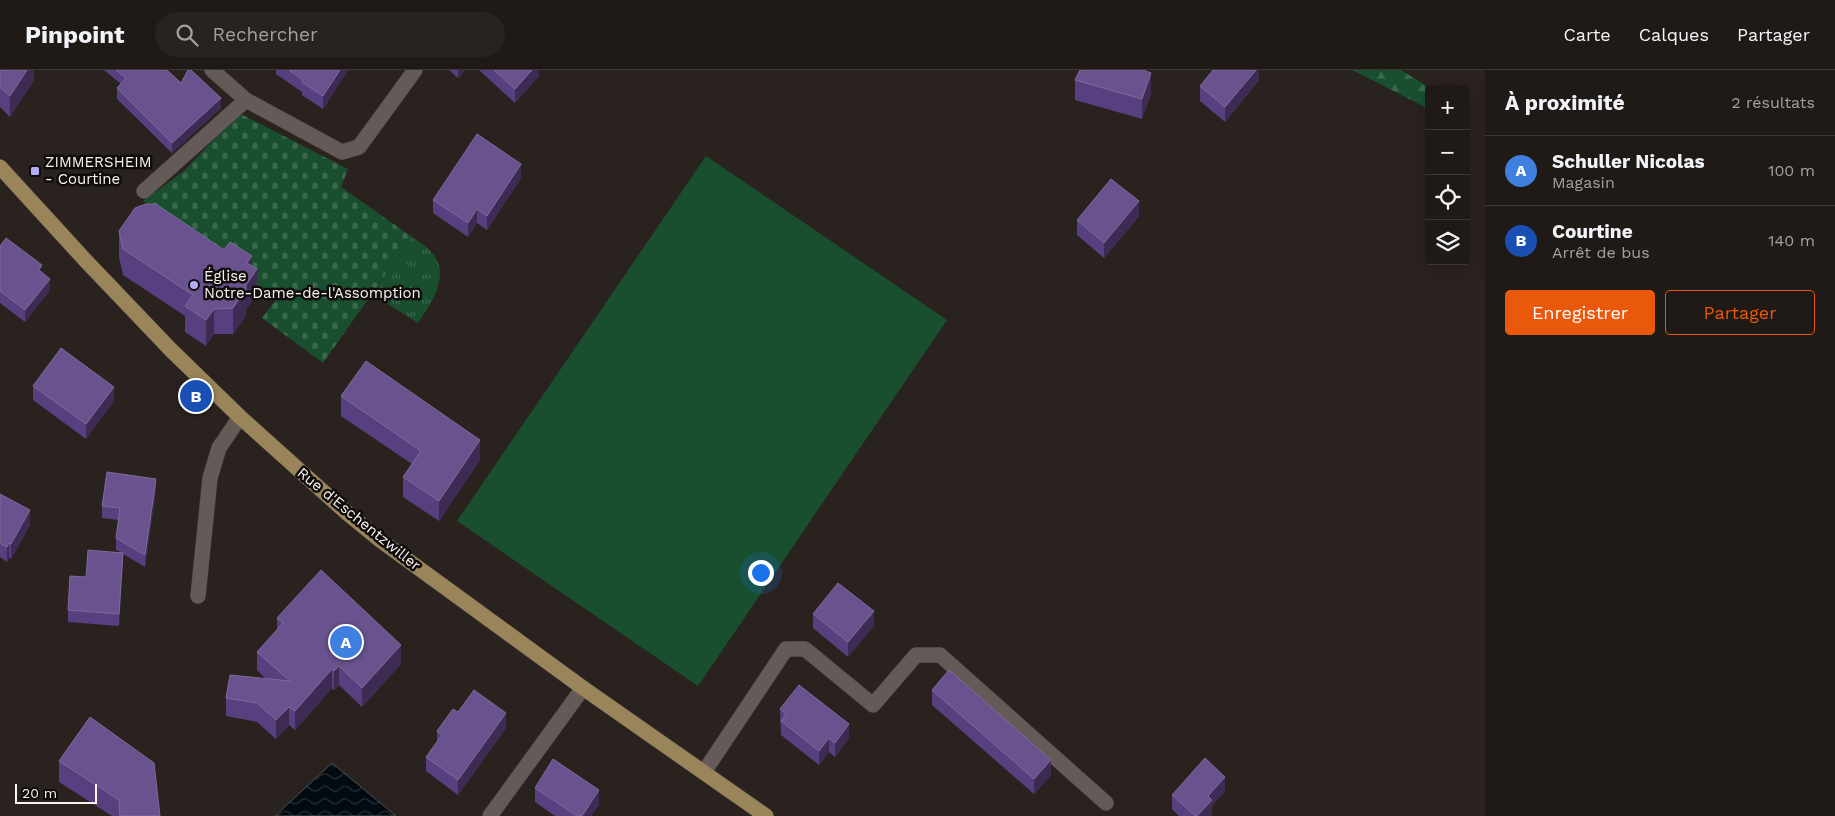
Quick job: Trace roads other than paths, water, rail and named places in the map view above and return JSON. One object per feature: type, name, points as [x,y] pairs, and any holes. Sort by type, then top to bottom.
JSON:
[{"type":"main road","name":"Rue d'Eschentzwiller","points":[[0,167],[171,350],[240,417],[347,513],[380,540],[582,688],[766,816]]},
{"type":"street","points":[[212,70],[246,100],[342,152],[359,148],[415,70]]},
{"type":"street","points":[[144,191],[246,100]]},
{"type":"street","points":[[198,596],[210,478],[219,448],[240,417]]},
{"type":"street","points":[[704,772],[786,649],[805,649],[873,705],[916,655],[940,655],[1106,803]]},
{"type":"street","points":[[490,816],[582,688]]},
{"type":"water","points":[[332,763],[396,816],[275,816]]},
{"type":"place","name":"ZIMMERSHEIM - Courtine","points":[[35,171]]},
{"type":"place","name":"Église Notre-Dame-de-l'Assomption","points":[[194,285]]},
{"type":"place","name":"Courtine","points":[[196,396]]},
{"type":"place","name":"Schuller Nicolas","points":[[346,642]]}]
